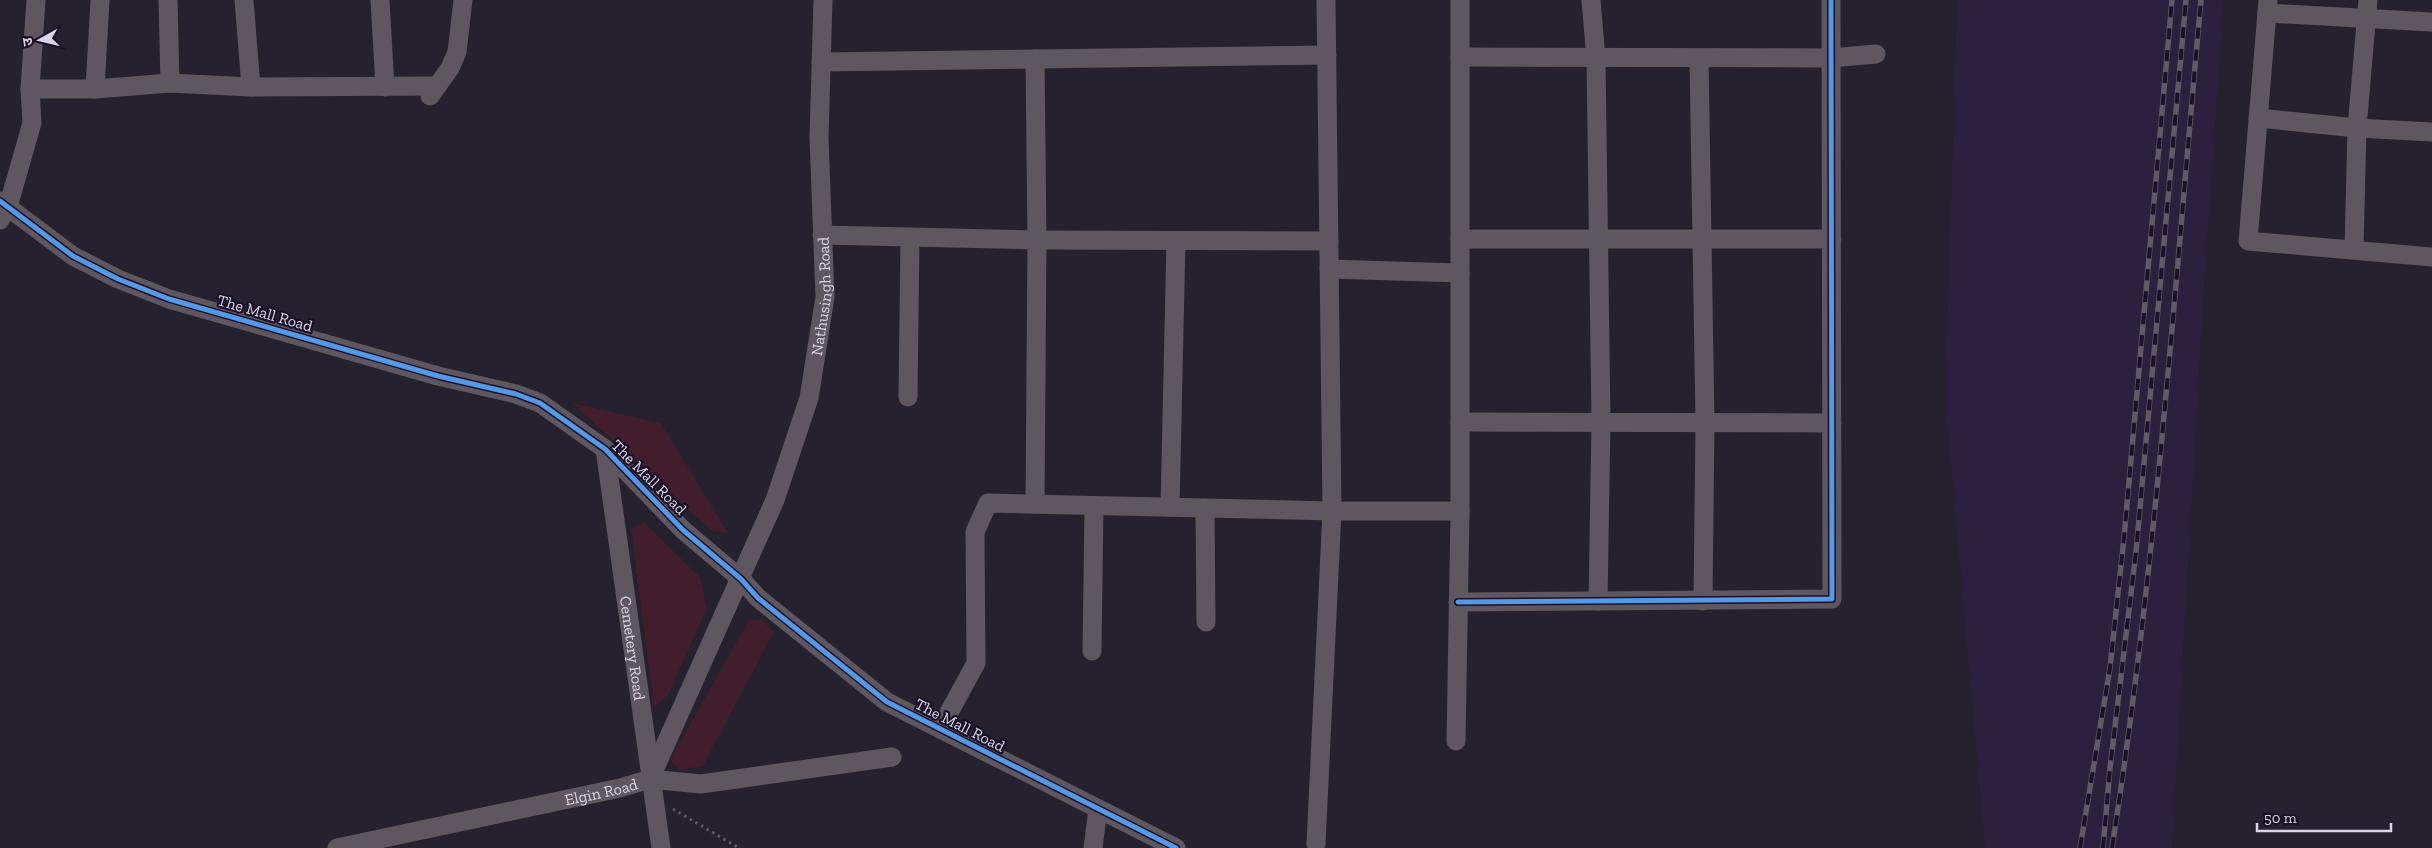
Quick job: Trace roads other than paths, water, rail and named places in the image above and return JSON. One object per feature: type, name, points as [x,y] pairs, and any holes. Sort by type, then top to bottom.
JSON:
[{"type":"street","points":[[3,210],[32,123],[30,90],[36,0]]},
{"type":"street","points":[[95,89],[100,0]]},
{"type":"street","points":[[168,0],[170,83]]},
{"type":"street","points":[[244,0],[251,87]]},
{"type":"street","points":[[380,0],[385,86]]},
{"type":"street","points":[[30,90],[95,89],[170,83],[251,87],[385,86],[432,92],[450,68],[457,52],[463,0]]},
{"type":"street","name":"Nathusingh Road","points":[[741,579],[775,500],[809,398],[825,298],[819,138],[822,0]]},
{"type":"street","points":[[1316,844],[1332,511],[1326,0]]},
{"type":"street","points":[[1456,740],[1460,511],[1460,0]]},
{"type":"street","points":[[1591,0],[1596,59],[1602,422],[1598,602]]},
{"type":"street","points":[[1458,602],[1832,599],[1830,0]]},
{"type":"street","points":[[2432,22],[2367,8],[2267,6],[2248,241],[2432,257]]},
{"type":"street","points":[[2354,249],[2356,128],[2367,8]]},
{"type":"street","points":[[1460,57],[1596,59],[1831,58],[1876,54]]},
{"type":"street","points":[[821,62],[1327,55]]},
{"type":"street","points":[[1699,58],[1700,238],[1705,422],[1702,601]]},
{"type":"street","points":[[1035,59],[1037,240],[1035,504]]},
{"type":"street","points":[[2258,118],[2356,128],[2432,132]]},
{"type":"street","name":"The Mall Road","points":[[3,210],[73,256],[118,280],[179,302],[438,376],[516,394],[540,403],[605,449],[683,530],[741,579],[758,598],[887,702],[1176,848]]},
{"type":"street","points":[[822,235],[1037,240],[1329,241]]},
{"type":"street","points":[[908,397],[910,237]]},
{"type":"street","points":[[1460,240],[1598,238],[1832,239]]},
{"type":"street","points":[[1170,507],[1176,241]]},
{"type":"street","points":[[1329,269],[1460,273]]},
{"type":"street","points":[[1460,422],[1832,423]]},
{"type":"street","name":"Cemetery Road","points":[[605,449],[651,788],[661,848]]},
{"type":"street","points":[[940,729],[976,663],[975,532],[988,503],[1332,511],[1460,511]]},
{"type":"street","points":[[1092,651],[1094,506]]},
{"type":"street","points":[[1205,508],[1206,622]]},
{"type":"street","name":"Elgin Road","points":[[337,848],[620,788],[651,788],[741,579]]},
{"type":"street","points":[[651,788],[701,784],[892,757]]},
{"type":"street","points":[[1093,848],[1098,809]]},
{"type":"railway","points":[[2080,848],[2110,668],[2124,538],[2172,0]]},
{"type":"railway","points":[[2103,848],[2110,768],[2136,552],[2186,0]]},
{"type":"railway","points":[[2112,848],[2141,637],[2153,531],[2201,0]]}]
